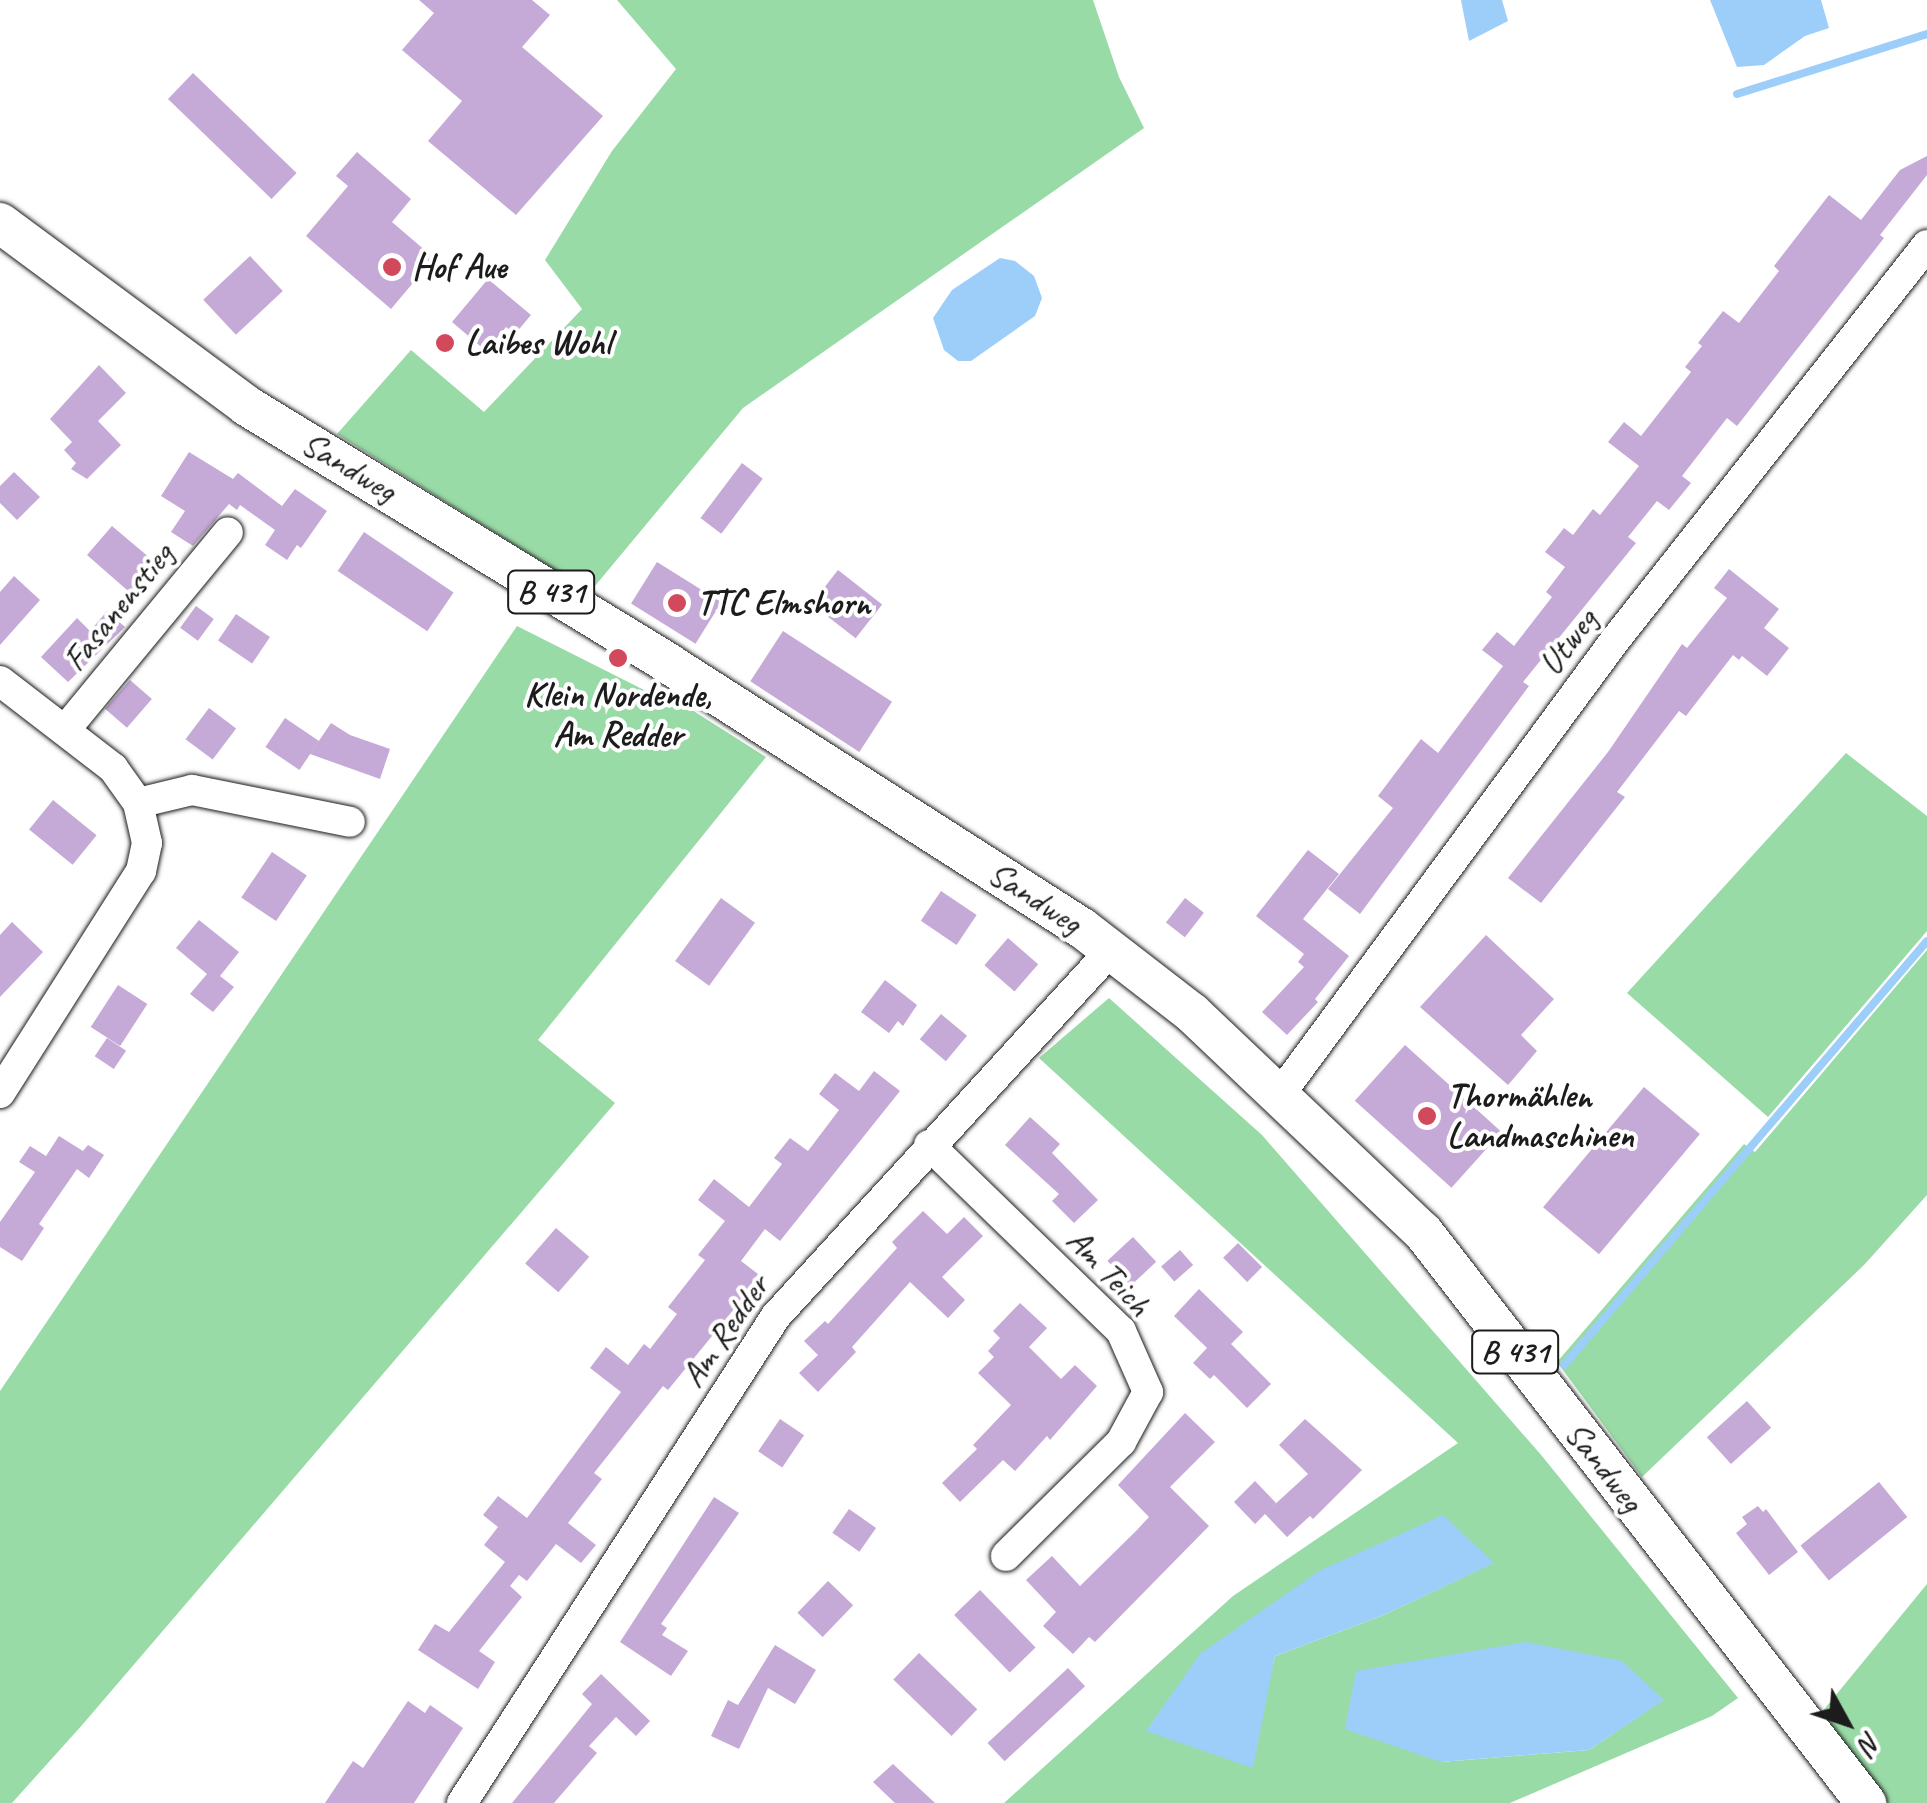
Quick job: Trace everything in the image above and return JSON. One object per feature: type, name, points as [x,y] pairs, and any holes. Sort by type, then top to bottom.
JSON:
[{"type":"main road","name":"Sandweg","points":[[0,222],[246,406],[668,664],[1112,949],[1192,1013],[1280,1093],[1440,1252],[1866,1803]]},
{"type":"street","name":"Utweg","points":[[1280,1093],[1616,639],[1927,245]]},
{"type":"street","name":"Fasanenstieg","points":[[66,730],[228,532]]},
{"type":"street","points":[[0,681],[113,768],[138,803],[147,843],[141,871],[0,1093]]},
{"type":"street","points":[[138,803],[192,790],[350,822]]},
{"type":"street","name":"Am Redder","points":[[462,1803],[776,1316],[1112,949]]},
{"type":"street","name":"Am Teich","points":[[929,1146],[1121,1331],[1148,1392],[1121,1442],[1006,1556]]},
{"type":"green space","points":[[617,0],[1093,0],[1119,77],[1144,128],[743,408],[590,592],[337,434],[411,350],[484,412],[582,309],[545,260],[612,151],[676,69]]},
{"type":"green space","points":[[517,626],[656,696],[673,698],[766,757],[538,1040],[615,1103],[83,1724],[12,1803],[0,1803],[0,1391]]},
{"type":"green space","points":[[1846,753],[1927,816],[1927,931],[1768,1117],[1627,993]]},
{"type":"green space","points":[[1927,950],[1927,1195],[1864,1265],[1642,1477],[1557,1362],[1744,1144],[1755,1152]]},
{"type":"green space","points":[[1109,998],[1262,1135],[1542,1456],[1738,1698],[1712,1716],[1510,1803],[1004,1803],[1233,1596],[1458,1443],[1039,1058]],"holes":[[[1493,1563],[1384,1615],[1275,1656],[1263,1707],[1200,1654]],[[1663,1700],[1589,1750],[1441,1762]]]},
{"type":"green space","points":[[1927,1584],[1927,1803],[1866,1803],[1808,1729]]},
{"type":"water","points":[[1461,0],[1502,0],[1508,21],[1469,41]]},
{"type":"water","points":[[1710,0],[1821,0],[1829,28],[1805,36],[1764,65],[1737,67]]},
{"type":"water","points":[[1000,258],[1015,261],[1034,276],[1042,298],[1035,316],[971,361],[958,361],[944,350],[933,318],[952,290]]},
{"type":"water","points":[[1443,1515],[1494,1563],[1384,1615],[1275,1656],[1253,1768],[1146,1731],[1200,1654],[1319,1571]]},
{"type":"water","points":[[1526,1642],[1622,1661],[1664,1700],[1589,1750],[1441,1762],[1345,1729],[1356,1671]]},
{"type":"building","points":[[419,0],[532,0],[550,15],[522,47],[603,116],[516,215],[428,141],[462,101],[402,50],[434,13]]},
{"type":"building","points":[[193,73],[297,173],[272,199],[168,99]]},
{"type":"building","points":[[357,152],[411,199],[392,222],[434,258],[391,309],[306,236],[348,186],[336,176]]},
{"type":"building","points":[[1927,156],[1927,175],[1880,235],[1884,238],[1737,426],[1727,418],[1682,476],[1691,483],[1669,510],[1657,501],[1628,537],[1636,543],[1523,682],[1529,686],[1360,914],[1328,889],[1393,808],[1378,796],[1421,739],[1438,753],[1503,666],[1482,650],[1497,632],[1514,646],[1552,597],[1546,592],[1565,567],[1545,552],[1564,528],[1573,535],[1593,509],[1600,515],[1639,466],[1608,442],[1624,422],[1641,436],[1691,372],[1685,367],[1702,346],[1698,343],[1723,311],[1739,323],[1779,271],[1774,266],[1829,195],[1861,220],[1900,170]]},
{"type":"building","points":[[250,256],[283,291],[236,335],[203,300]]},
{"type":"building","points":[[488,279],[531,315],[515,334],[506,327],[486,351],[452,322]]},
{"type":"building","points":[[99,365],[126,393],[98,421],[121,445],[87,479],[71,469],[76,463],[64,450],[72,442],[50,419]]},
{"type":"building","points":[[189,452],[233,479],[238,473],[282,506],[295,489],[327,511],[301,548],[297,545],[287,560],[265,545],[275,530],[240,505],[237,510],[229,504],[193,546],[171,532],[185,511],[161,496]]},
{"type":"building","points":[[742,463],[763,479],[721,534],[700,518]]},
{"type":"building","points":[[14,472],[40,497],[17,520],[0,503],[0,486]]},
{"type":"building","points":[[112,526],[157,564],[157,572],[135,597],[87,555]]},
{"type":"building","points":[[364,532],[454,592],[427,631],[338,571]]},
{"type":"building","name":"TTC Elmshorn","points":[[657,562],[721,602],[695,644],[631,604]]},
{"type":"building","points":[[1729,569],[1779,609],[1764,628],[1789,648],[1767,676],[1742,656],[1739,660],[1733,655],[1686,716],[1679,711],[1617,792],[1625,797],[1541,903],[1508,878],[1608,752],[1682,644],[1687,648],[1727,598],[1714,588]]},
{"type":"building","points":[[838,570],[882,604],[856,638],[812,604]]},
{"type":"building","points":[[14,576],[40,600],[0,645],[0,592]]},
{"type":"building","points":[[196,606],[214,619],[198,641],[180,628]]},
{"type":"building","points":[[107,611],[125,627],[68,682],[41,657],[77,618],[90,631]]},
{"type":"building","points":[[236,614],[270,637],[252,663],[218,641]]},
{"type":"building","points":[[783,631],[892,702],[859,752],[750,681]]},
{"type":"building","points":[[130,680],[152,699],[127,728],[105,709]]},
{"type":"building","points":[[209,708],[236,728],[213,760],[186,739]]},
{"type":"building","points":[[285,718],[319,741],[299,770],[265,747]]},
{"type":"building","points":[[331,723],[350,735],[390,749],[380,779],[310,754]]},
{"type":"building","points":[[53,800],[97,835],[73,865],[29,830]]},
{"type":"building","points":[[1308,850],[1339,874],[1303,919],[1349,956],[1315,999],[1318,1002],[1287,1035],[1262,1012],[1304,967],[1298,962],[1304,954],[1256,916]]},
{"type":"building","points":[[272,852],[307,875],[276,921],[241,898]]},
{"type":"building","points":[[941,891],[977,915],[957,945],[921,921]]},
{"type":"building","points":[[721,898],[755,923],[709,986],[675,961]]},
{"type":"building","points":[[1185,898],[1204,913],[1185,937],[1166,922]]},
{"type":"building","points":[[199,920],[239,952],[220,976],[234,987],[213,1012],[190,994],[207,974],[176,948]]},
{"type":"building","points":[[12,922],[43,952],[0,997],[0,935]]},
{"type":"building","points":[[1486,935],[1554,999],[1521,1035],[1537,1051],[1508,1085],[1420,1007]]},
{"type":"building","points":[[1008,938],[1038,964],[1015,991],[984,965]]},
{"type":"building","points":[[885,980],[917,1005],[903,1026],[898,1021],[889,1033],[861,1012]]},
{"type":"building","points":[[118,985],[147,1004],[120,1046],[91,1027]]},
{"type":"building","points":[[941,1014],[967,1036],[946,1061],[920,1039]]},
{"type":"building","points":[[107,1038],[126,1051],[114,1069],[95,1056]]},
{"type":"building","name":"Thormählen Landmaschinen","points":[[1405,1045],[1502,1132],[1451,1188],[1355,1101]]},
{"type":"building","points":[[874,1071],[900,1091],[780,1241],[765,1229],[741,1261],[758,1274],[734,1309],[668,1390],[663,1386],[594,1473],[602,1479],[568,1523],[596,1545],[581,1563],[556,1544],[527,1581],[519,1575],[510,1586],[522,1597],[479,1651],[495,1662],[478,1689],[418,1650],[435,1624],[449,1632],[505,1562],[484,1545],[498,1527],[483,1515],[498,1496],[527,1518],[621,1392],[590,1368],[606,1347],[628,1365],[644,1344],[650,1349],[677,1314],[668,1307],[705,1260],[698,1255],[725,1221],[698,1200],[714,1179],[749,1207],[782,1164],[774,1158],[790,1138],[808,1151],[839,1110],[819,1094],[835,1073],[859,1091]]},
{"type":"building","points":[[1644,1087],[1700,1134],[1599,1254],[1543,1207]]},
{"type":"building","points":[[1030,1117],[1060,1144],[1052,1153],[1098,1200],[1074,1223],[1052,1201],[1059,1194],[1005,1145]]},
{"type":"building","points":[[59,1136],[83,1151],[88,1145],[104,1155],[89,1178],[77,1169],[39,1224],[44,1228],[22,1261],[0,1247],[0,1222],[35,1172],[19,1162],[30,1146],[46,1156]]},
{"type":"building","points":[[923,1211],[947,1234],[964,1217],[983,1236],[942,1277],[965,1300],[948,1318],[910,1282],[852,1347],[856,1352],[818,1392],[799,1373],[818,1355],[804,1341],[825,1321],[828,1324],[897,1248],[892,1242]]},
{"type":"building","points":[[556,1228],[589,1257],[558,1292],[525,1263]]},
{"type":"building","points":[[1133,1237],[1156,1262],[1131,1286],[1107,1261]]},
{"type":"building","points":[[1238,1243],[1262,1267],[1247,1282],[1223,1258]]},
{"type":"building","points":[[1180,1250],[1193,1265],[1174,1281],[1161,1266]]},
{"type":"building","points":[[1199,1289],[1243,1332],[1231,1344],[1271,1384],[1247,1408],[1214,1375],[1210,1379],[1193,1363],[1207,1348],[1174,1316]]},
{"type":"building","points":[[1020,1303],[1047,1328],[1029,1347],[1061,1379],[1075,1365],[1097,1386],[1050,1440],[1047,1436],[1015,1471],[1003,1460],[960,1502],[942,1483],[977,1449],[973,1445],[1011,1405],[978,1373],[994,1357],[988,1351],[1000,1338],[993,1331]]},
{"type":"building","points":[[1747,1401],[1771,1428],[1731,1464],[1707,1437]]},
{"type":"building","points":[[1185,1413],[1215,1442],[1170,1487],[1209,1526],[1095,1642],[1089,1637],[1073,1654],[1043,1626],[1056,1612],[1026,1580],[1052,1556],[1080,1586],[1136,1531],[1149,1517],[1118,1485]]},
{"type":"building","points":[[780,1419],[804,1435],[782,1468],[758,1451]]},
{"type":"building","points":[[1305,1419],[1362,1470],[1313,1519],[1310,1516],[1287,1537],[1265,1514],[1255,1524],[1234,1502],[1255,1481],[1276,1503],[1272,1507],[1308,1474],[1279,1445]]},
{"type":"building","points":[[1879,1482],[1907,1517],[1829,1581],[1801,1546]]},
{"type":"building","points":[[714,1497],[739,1513],[661,1624],[667,1628],[662,1635],[688,1651],[671,1676],[620,1642]]},
{"type":"building","points":[[1758,1506],[1763,1512],[1766,1509],[1798,1552],[1769,1575],[1736,1533],[1747,1524],[1742,1517]]},
{"type":"building","points":[[849,1509],[876,1528],[859,1552],[832,1533]]},
{"type":"building","points":[[828,1581],[853,1605],[823,1637],[797,1613]]},
{"type":"building","points":[[980,1590],[1036,1648],[1010,1673],[954,1615]]},
{"type":"building","points":[[775,1645],[816,1670],[795,1704],[768,1688],[739,1749],[711,1736],[728,1700],[738,1705]]},
{"type":"building","points":[[919,1653],[977,1709],[952,1736],[893,1680]]},
{"type":"building","points":[[1068,1668],[1085,1686],[1005,1761],[988,1743]]},
{"type":"building","points":[[601,1674],[650,1721],[636,1736],[616,1717],[589,1746],[597,1753],[554,1803],[512,1803],[592,1704],[582,1694]]},
{"type":"building","points":[[408,1701],[425,1713],[430,1705],[463,1728],[414,1803],[325,1803],[353,1761],[363,1768]]},
{"type":"building","points":[[893,1764],[935,1803],[895,1803],[873,1782]]},
{"type":"waterway","points":[[1737,94],[1927,34]]},
{"type":"waterway","points":[[1564,1365],[1927,941]]},
{"type":"place","name":"Hof Aue","points":[[392,267]]},
{"type":"place","name":"Laibes Wohl","points":[[445,343]]},
{"type":"place","name":"TTC Elmshorn","points":[[677,603]]},
{"type":"place","name":"Klein Nordende, Am Redder","points":[[618,658]]},
{"type":"place","name":"Thormählen Landmaschinen","points":[[1427,1116]]}]
